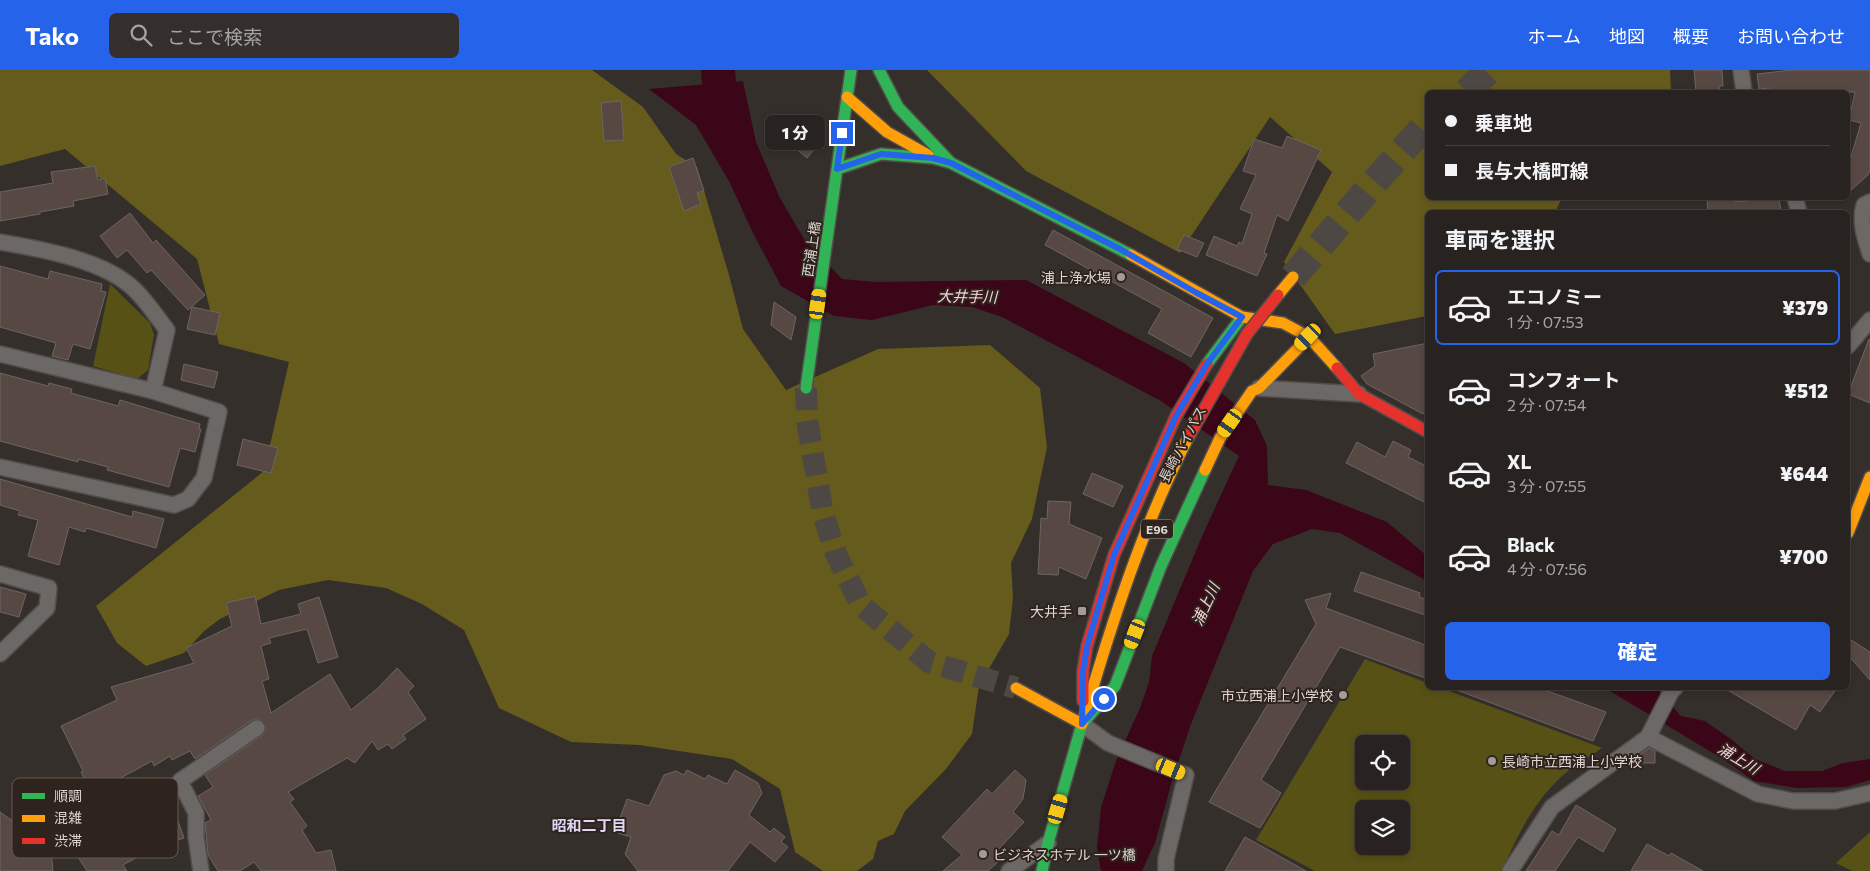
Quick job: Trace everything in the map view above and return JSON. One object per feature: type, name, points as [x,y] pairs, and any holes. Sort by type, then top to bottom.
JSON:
[{"type":"main road","name":"西浦上橋","points":[[806,388],[851,70]]},
{"type":"main road","points":[[879,70],[898,107],[951,163]]},
{"type":"main road","points":[[847,97],[887,132],[933,158]]},
{"type":"main road","points":[[837,169],[881,154],[933,158],[951,163],[1120,249],[1242,317],[1283,323],[1308,337],[1359,394],[1425,430]]},
{"type":"main road","name":"長崎バイパス","points":[[1113,632],[1122,593],[1159,501],[1195,423],[1221,375],[1247,334],[1297,281]]},
{"type":"main road","name":"長崎バイパス","points":[[1264,332],[1283,298]]},
{"type":"main road","points":[[1042,871],[1048,843],[1082,724],[1083,671],[1087,646],[1114,555],[1176,416],[1207,364],[1242,317]]},
{"type":"main road","points":[[1082,724],[1115,686],[1161,566],[1220,438],[1255,390],[1308,337]]},
{"type":"main road","name":"長崎バイパス","points":[[1221,403],[1241,368]]},
{"type":"main road","name":"長崎バイパス","points":[[1113,632],[1151,543],[1184,474]]},
{"type":"main road","points":[[1850,528],[1870,477]]},
{"type":"main road","name":"E96","points":[[1082,724],[1113,632]]},
{"type":"main road","points":[[1016,688],[1082,724]]},
{"type":"street","points":[[1741,70],[1744,90]]},
{"type":"street","points":[[1870,202],[1864,205],[1861,215],[1863,232],[1870,254]]},
{"type":"street","points":[[0,242],[48,250],[108,270],[135,290],[167,330],[153,391]]},
{"type":"street","points":[[1850,344],[1870,320]]},
{"type":"street","points":[[0,354],[153,391],[219,412],[204,478],[188,499],[174,505],[0,467]]},
{"type":"street","points":[[1255,390],[1359,394]]},
{"type":"street","points":[[0,574],[49,588],[47,608],[0,654]]},
{"type":"street","points":[[1510,871],[1552,807],[1648,737],[1673,690]]},
{"type":"street","points":[[1082,724],[1108,743],[1186,775],[1166,859],[1166,871]]},
{"type":"street","points":[[201,871],[196,837],[196,814],[180,781],[257,728]]},
{"type":"street","points":[[1648,737],[1758,794],[1794,801],[1835,801],[1870,793]]},
{"type":"street","points":[[1009,871],[1048,843]]},
{"type":"shaded area","points":[[0,70],[592,70],[643,107],[676,154],[697,167],[743,329],[786,390],[878,349],[990,345],[1040,388],[1047,447],[1032,519],[1011,563],[1013,598],[1009,634],[979,686],[972,734],[946,769],[905,811],[894,834],[878,841],[873,859],[857,871],[823,871],[795,852],[780,789],[732,759],[639,745],[571,742],[499,708],[464,630],[422,604],[386,588],[328,580],[279,590],[220,619],[204,631],[184,653],[146,666],[117,643],[96,606],[264,471],[289,362],[219,344],[197,259],[65,149],[0,166]]},
{"type":"shaded area","points":[[927,70],[1670,70],[1671,90],[1425,90],[1425,200],[1561,200],[1556,210],[1425,210],[1425,316],[1335,334],[1284,262],[1332,172],[1270,117],[1180,253],[1026,171]]},
{"type":"shaded area","points":[[110,284],[150,323],[154,335],[148,370],[137,379],[93,366]]},
{"type":"shaded area","name":"長崎市立西浦上小学校","points":[[1365,659],[1425,682],[1425,690],[1446,690],[1602,748],[1576,765],[1551,787],[1528,819],[1500,871],[1315,871],[1256,840]]},
{"type":"shaded area","points":[[1870,832],[1870,871],[1852,871],[1836,863]]},
{"type":"water","name":"浦上川","points":[[743,81],[756,142],[780,198],[804,239],[842,279],[876,282],[1026,280],[1184,363],[1255,420],[1267,446],[1268,485],[1306,490],[1387,522],[1425,554],[1425,580],[1340,533],[1312,529],[1273,544],[1253,571],[1191,724],[1172,781],[1155,843],[1142,871],[1101,871],[1097,848],[1101,807],[1116,761],[1140,708],[1149,682],[1152,656],[1203,534],[1239,456],[1161,401],[1002,317],[972,307],[933,305],[872,320],[834,316],[781,286],[751,229],[730,183],[696,125],[649,89]]},
{"type":"water","name":"浦上川","points":[[1608,690],[1658,690],[1681,716],[1705,721],[1755,759],[1785,771],[1822,771],[1843,763],[1870,759],[1870,780],[1846,787],[1797,788],[1754,781],[1726,761]]},
{"type":"building","points":[[1694,70],[1722,70],[1723,86],[1719,86],[1720,90],[1696,90]]},
{"type":"building","points":[[1792,70],[1870,70],[1870,170],[1868,175],[1851,190],[1850,160],[1861,123],[1850,120],[1855,92],[1850,92],[1850,90],[1759,89],[1757,74]]},
{"type":"building","points":[[621,101],[624,140],[604,141],[601,103]]},
{"type":"building","points":[[789,122],[817,146],[807,158],[779,134]]},
{"type":"building","points":[[1287,136],[1321,150],[1288,221],[1277,215],[1264,253],[1267,254],[1257,276],[1206,255],[1214,236],[1237,246],[1239,242],[1242,244],[1252,214],[1240,209],[1256,175],[1243,171],[1254,139],[1282,148]]},
{"type":"building","points":[[693,158],[704,191],[697,193],[701,204],[684,211],[669,167]]},
{"type":"building","points":[[95,166],[98,180],[105,178],[108,194],[73,201],[74,206],[0,221],[0,192],[53,183],[51,172]]},
{"type":"building","points":[[1707,200],[1735,200],[1735,202],[1779,200],[1781,210],[1708,210]]},
{"type":"building","points":[[130,213],[153,243],[156,240],[205,295],[188,310],[151,270],[147,273],[127,250],[117,258],[100,236]]},
{"type":"building","name":"浦上浄水場","points":[[1053,230],[1213,318],[1191,357],[1148,333],[1162,309],[1045,245]]},
{"type":"building","points":[[1184,235],[1204,243],[1197,257],[1177,249]]},
{"type":"building","points":[[0,266],[48,279],[50,271],[102,284],[101,291],[106,292],[90,349],[73,344],[68,360],[52,356],[56,343],[0,327]]},
{"type":"building","points":[[774,302],[796,317],[791,340],[771,325]]},
{"type":"building","points":[[192,307],[220,313],[215,335],[187,329]]},
{"type":"building","points":[[1870,339],[1870,403],[1850,395],[1850,389]]},
{"type":"building","points":[[1425,344],[1425,411],[1423,414],[1367,384],[1361,376],[1375,366],[1373,354]]},
{"type":"building","points":[[184,364],[218,372],[214,388],[181,380]]},
{"type":"building","points":[[0,373],[48,386],[49,383],[72,389],[71,393],[118,406],[120,400],[200,424],[199,429],[201,429],[195,452],[180,448],[169,487],[107,470],[108,467],[78,459],[78,462],[0,441]]},
{"type":"building","points":[[243,439],[278,448],[271,473],[237,465]]},
{"type":"building","points":[[1393,441],[1411,450],[1408,457],[1425,466],[1425,502],[1346,463],[1357,442],[1385,457]]},
{"type":"building","points":[[1092,473],[1123,486],[1113,507],[1083,494]]},
{"type":"building","points":[[0,479],[132,517],[133,511],[164,519],[156,548],[86,528],[85,532],[69,527],[59,565],[28,556],[38,520],[18,515],[20,511],[0,505]]},
{"type":"building","points":[[1048,501],[1071,502],[1069,524],[1102,538],[1086,579],[1059,567],[1058,575],[1038,574],[1041,518],[1047,519]]},
{"type":"building","points":[[1361,572],[1420,593],[1419,597],[1425,599],[1425,615],[1354,591]]},
{"type":"building","points":[[0,587],[26,594],[19,617],[0,612]]},
{"type":"building","points":[[1331,593],[1326,608],[1425,645],[1425,678],[1340,647],[1261,780],[1281,793],[1260,828],[1209,802],[1316,624],[1305,600]]},
{"type":"building","points":[[255,596],[261,624],[301,614],[298,604],[319,597],[338,657],[318,663],[307,629],[269,638],[271,643],[261,646],[269,679],[262,681],[271,713],[330,674],[351,710],[377,689],[397,668],[414,686],[408,692],[426,719],[403,735],[406,739],[392,749],[388,744],[378,750],[372,741],[355,763],[347,758],[288,792],[294,799],[290,802],[307,826],[302,830],[316,853],[331,850],[336,871],[261,871],[254,862],[240,871],[218,871],[208,855],[205,823],[211,820],[198,796],[213,787],[205,775],[263,735],[266,728],[261,720],[252,720],[195,759],[190,751],[172,760],[170,756],[154,766],[152,761],[120,778],[84,778],[81,772],[83,771],[61,726],[117,700],[111,687],[194,663],[186,648],[232,626],[226,603]]},
{"type":"building","points":[[1850,639],[1870,652],[1870,680],[1850,657]]},
{"type":"building","name":"長崎市立西浦上小学校","points":[[1457,690],[1545,690],[1606,712],[1593,741]]},
{"type":"building","points":[[1727,690],[1836,690],[1820,712],[1810,705],[1796,730]]},
{"type":"building","points":[[1649,748],[1655,751],[1655,763],[1639,763],[1639,755]]},
{"type":"building","points":[[687,770],[705,779],[708,775],[727,784],[735,770],[758,783],[762,793],[749,815],[770,832],[774,828],[785,837],[781,842],[788,847],[775,862],[750,842],[728,871],[638,871],[625,854],[631,837],[615,832],[627,799],[649,806],[664,775],[676,771],[684,775]]},
{"type":"building","points":[[1015,770],[1026,780],[1023,799],[1013,812],[1024,822],[996,852],[1001,859],[988,871],[943,871],[962,855],[942,837],[987,789],[992,794]]},
{"type":"building","points":[[1576,805],[1616,829],[1603,852],[1578,837],[1555,871],[1526,871],[1552,831],[1559,835]]},
{"type":"building","points":[[0,812],[12,820],[12,858],[52,858],[53,871],[0,871]]},
{"type":"building","points":[[178,821],[184,838],[178,840]]},
{"type":"building","points":[[1245,837],[1306,871],[1225,871]]},
{"type":"building","points":[[1647,844],[1669,856],[1671,853],[1703,871],[1631,871]]},
{"type":"building","points":[[79,858],[136,858],[123,865],[127,871],[87,871]]},
{"type":"waterway","name":"大井手川","points":[[718,70],[720,97],[731,128]]},
{"type":"tunnel","points":[[1469,90],[1489,70]]},
{"type":"tunnel","points":[[1293,277],[1425,125]]},
{"type":"tunnel","points":[[806,388],[807,420],[823,514],[836,554],[861,605],[929,662],[1016,688]]},
{"type":"traffic: fast","points":[[806,388],[851,70]]},
{"type":"traffic: fast","points":[[879,70],[898,107],[951,163]]},
{"type":"traffic: fast","points":[[837,169],[881,154],[933,158],[951,163],[1131,255]]},
{"type":"traffic: fast","points":[[1207,364],[1242,317]]},
{"type":"traffic: fast","points":[[1083,723],[1115,686],[1161,566],[1205,470]]},
{"type":"traffic: fast","points":[[1042,871],[1048,843],[1082,724]]},
{"type":"traffic: slow","points":[[847,97],[887,132],[928,155]]},
{"type":"traffic: slow","points":[[1131,255],[1242,317],[1283,323],[1309,337],[1337,368]]},
{"type":"traffic: slow","points":[[1278,295],[1293,277]]},
{"type":"traffic: slow","points":[[1205,470],[1220,438],[1252,391],[1259,388],[1309,337]]},
{"type":"traffic: slow","points":[[1082,724],[1104,650],[1142,541],[1172,470],[1189,436]]},
{"type":"traffic: slow","points":[[1850,528],[1870,477]]},
{"type":"traffic: slow","points":[[1016,688],[1082,724]]},
{"type":"traffic: jam","points":[[1247,334],[1278,295]]},
{"type":"traffic: jam","points":[[1189,436],[1247,334]]},
{"type":"traffic: jam","points":[[1176,416],[1207,364]]},
{"type":"traffic: jam","points":[[1337,368],[1359,394],[1425,430]]},
{"type":"traffic: jam","points":[[1083,701],[1083,671],[1087,646],[1114,555],[1176,416]]},
{"type":"place","name":"浦上浄水場","points":[[1121,277]]},
{"type":"place","name":"大井手","points":[[1082,611]]},
{"type":"place","name":"市立西浦上小学校","points":[[1343,695]]},
{"type":"place","name":"長崎市立西浦上小学校","points":[[1492,761]]},
{"type":"place","name":"ビジネスホテル 一ツ橋","points":[[983,854]]},
{"type":"district","name":"昭和二丁目","points":[[589,825]]},
{"type":"route","points":[[842,133],[837,169],[881,154],[933,158],[951,163],[1120,249],[1242,317],[1207,364],[1176,416],[1114,555],[1087,646],[1083,671],[1082,724],[1104,699]]}]
